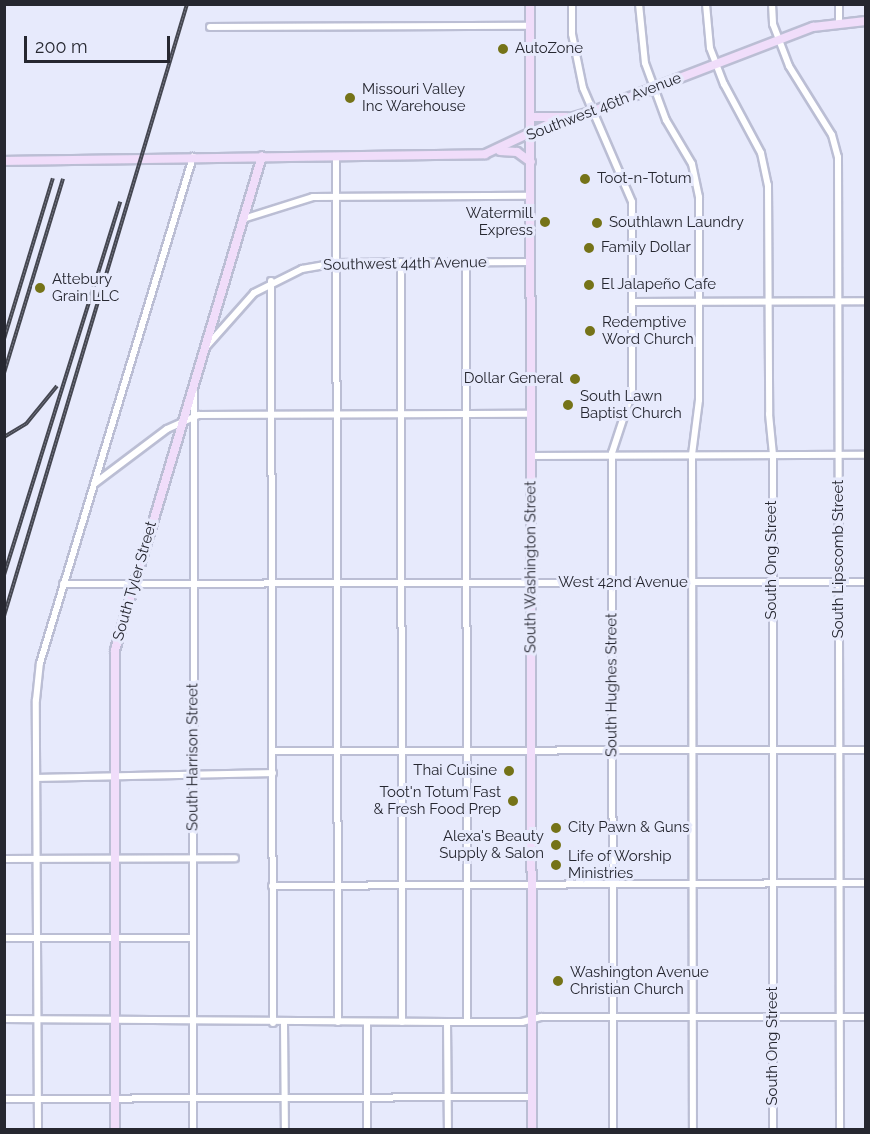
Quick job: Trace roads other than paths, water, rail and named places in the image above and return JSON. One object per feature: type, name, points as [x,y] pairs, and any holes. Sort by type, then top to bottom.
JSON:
[{"type":"main road","name":"South Washington Street","points":[[530,4],[532,1130]]},
{"type":"main road","name":"Southwest 46th Avenue","points":[[4,161],[471,155],[498,150],[531,133],[778,40],[839,21],[866,21]]},
{"type":"main road","points":[[531,117],[588,113]]},
{"type":"main road","points":[[498,150],[517,152],[531,162]]},
{"type":"main road","name":"South Tyler Street","points":[[115,1130],[115,650],[262,156]]},
{"type":"street","name":"South Hughes Street","points":[[572,4],[575,55],[588,113],[631,195],[632,392],[612,456],[613,1130]]},
{"type":"street","points":[[639,4],[642,52],[654,88],[697,178],[699,400],[692,455],[691,583],[693,1130]]},
{"type":"street","name":"South Ong Street","points":[[706,4],[707,36],[716,64],[765,164],[772,456],[773,1130]]},
{"type":"street","name":"South Lipscomb Street","points":[[772,4],[778,40],[837,148],[840,1130]]},
{"type":"street","points":[[839,4],[839,21]]},
{"type":"street","points":[[210,27],[530,26]]},
{"type":"street","points":[[336,156],[338,1022]]},
{"type":"street","points":[[38,1130],[36,778],[38,679],[63,584],[193,157]]},
{"type":"street","points":[[243,219],[290,202],[336,196],[531,196]]},
{"type":"street","points":[[401,262],[402,1022]]},
{"type":"street","points":[[466,262],[467,1022]]},
{"type":"street","name":"Southwest 44th Avenue","points":[[204,350],[244,302],[271,281],[302,269],[336,263],[530,262]]},
{"type":"street","points":[[271,281],[273,1023]]},
{"type":"street","points":[[632,302],[866,301]]},
{"type":"street","name":"South Harrison Street","points":[[193,1130],[194,385]]},
{"type":"street","points":[[94,484],[126,457],[183,420],[194,417],[272,414],[531,414]]},
{"type":"street","points":[[531,456],[866,455]]},
{"type":"street","name":"West 42nd Avenue","points":[[63,584],[866,582]]},
{"type":"street","points":[[273,751],[866,750]]},
{"type":"street","points":[[36,778],[192,778],[273,773]]},
{"type":"street","points":[[4,859],[235,858]]},
{"type":"street","points":[[273,886],[866,883]]},
{"type":"street","points":[[4,938],[193,938]]},
{"type":"street","points":[[4,1019],[193,1018],[284,1023],[467,1022],[613,1017],[866,1017]]},
{"type":"street","points":[[367,1022],[367,1130]]},
{"type":"street","points":[[447,1022],[447,1130]]},
{"type":"street","points":[[284,1023],[285,1130]]},
{"type":"street","points":[[4,1099],[532,1097]]},
{"type":"railway","points":[[4,616],[187,4]]},
{"type":"railway","points":[[4,339],[53,178]]},
{"type":"railway","points":[[4,373],[63,179]]},
{"type":"railway","points":[[4,575],[120,202]]},
{"type":"railway","points":[[4,437],[26,424],[57,386]]},
{"type":"place","name":"AutoZone","points":[[503,49]]},
{"type":"place","name":"Missouri Valley Inc Warehouse","points":[[350,98]]},
{"type":"place","name":"Toot-n-Totum","points":[[585,179]]},
{"type":"place","name":"Watermill Express","points":[[545,222]]},
{"type":"place","name":"Southlawn Laundry","points":[[597,223]]},
{"type":"place","name":"Family Dollar","points":[[589,248]]},
{"type":"place","name":"El Jalapeño Cafe","points":[[589,285]]},
{"type":"place","name":"Attebury Grain LLC","points":[[40,288]]},
{"type":"place","name":"Redemptive Word Church","points":[[590,331]]},
{"type":"place","name":"Dollar General","points":[[575,379]]},
{"type":"place","name":"South Lawn Baptist Church","points":[[568,405]]},
{"type":"place","name":"Thai Cuisine","points":[[509,771]]},
{"type":"place","name":"Toot'n Totum Fast & Fresh Food Prep","points":[[513,801]]},
{"type":"place","name":"City Pawn & Guns","points":[[556,828]]},
{"type":"place","name":"Alexa's Beauty Supply & Salon","points":[[556,845]]},
{"type":"place","name":"Life of Worship Ministries","points":[[556,865]]},
{"type":"place","name":"Washington Avenue Christian Church","points":[[558,981]]}]
